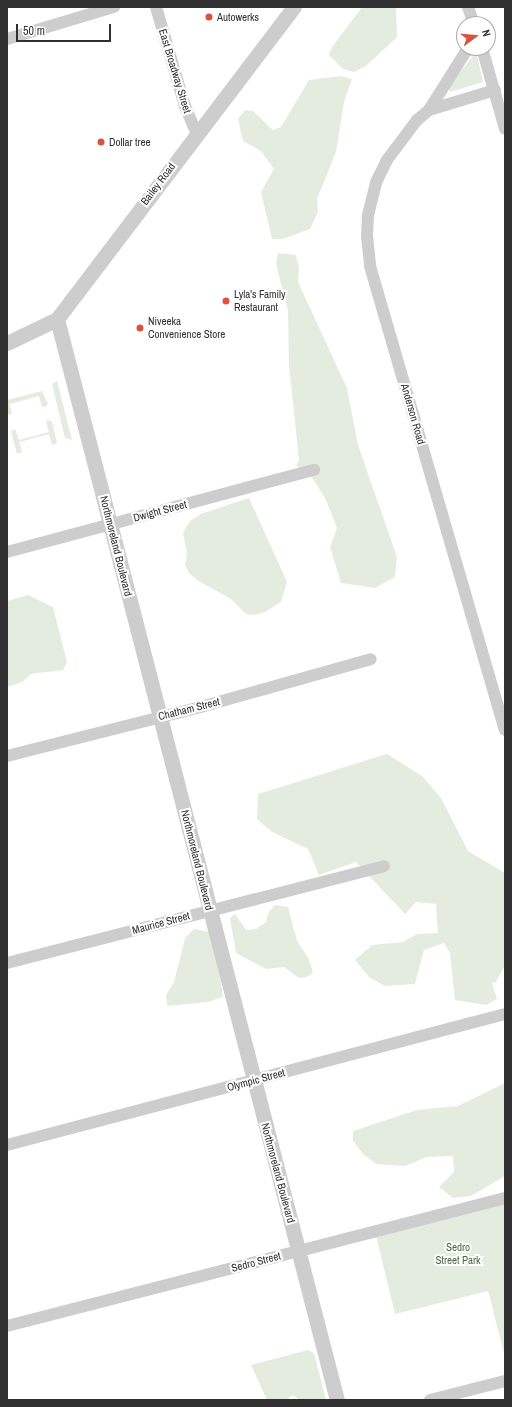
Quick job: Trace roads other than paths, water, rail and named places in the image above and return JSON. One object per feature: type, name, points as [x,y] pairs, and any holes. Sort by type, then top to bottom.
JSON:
[{"type":"street","points":[[7,39],[114,7]]},
{"type":"street","name":"East Broadway Street","points":[[156,7],[186,106],[197,134]]},
{"type":"street","name":"Bailey Road","points":[[7,343],[56,319],[294,7]]},
{"type":"street","name":"Anderson Road","points":[[463,56],[429,110],[402,139],[376,183],[368,216],[368,246],[373,275],[505,730]]},
{"type":"street","points":[[484,56],[505,129]]},
{"type":"street","points":[[429,110],[495,90]]},
{"type":"street","name":"Northmoreland Boulevard","points":[[56,319],[337,1400]]},
{"type":"street","name":"Dwight Street","points":[[7,552],[314,470]]},
{"type":"street","name":"Chatham Street","points":[[7,756],[371,659]]},
{"type":"street","name":"Maurice Street","points":[[7,963],[384,866]]},
{"type":"street","name":"Olympic Street","points":[[7,1145],[505,1014]]},
{"type":"street","name":"Sedro Street","points":[[7,1326],[505,1198]]},
{"type":"street","points":[[430,1400],[505,1381]]},
{"type":"place","name":"Autowerks","points":[[209,17]]},
{"type":"place","name":"Dollar tree","points":[[101,142]]},
{"type":"place","name":"Lyla's Family Restaurant","points":[[226,301]]},
{"type":"place","name":"Niveeka Convenience Store","points":[[140,328]]},
{"type":"park label","name":"Sedro Street Park","points":[[458,1254]]}]
